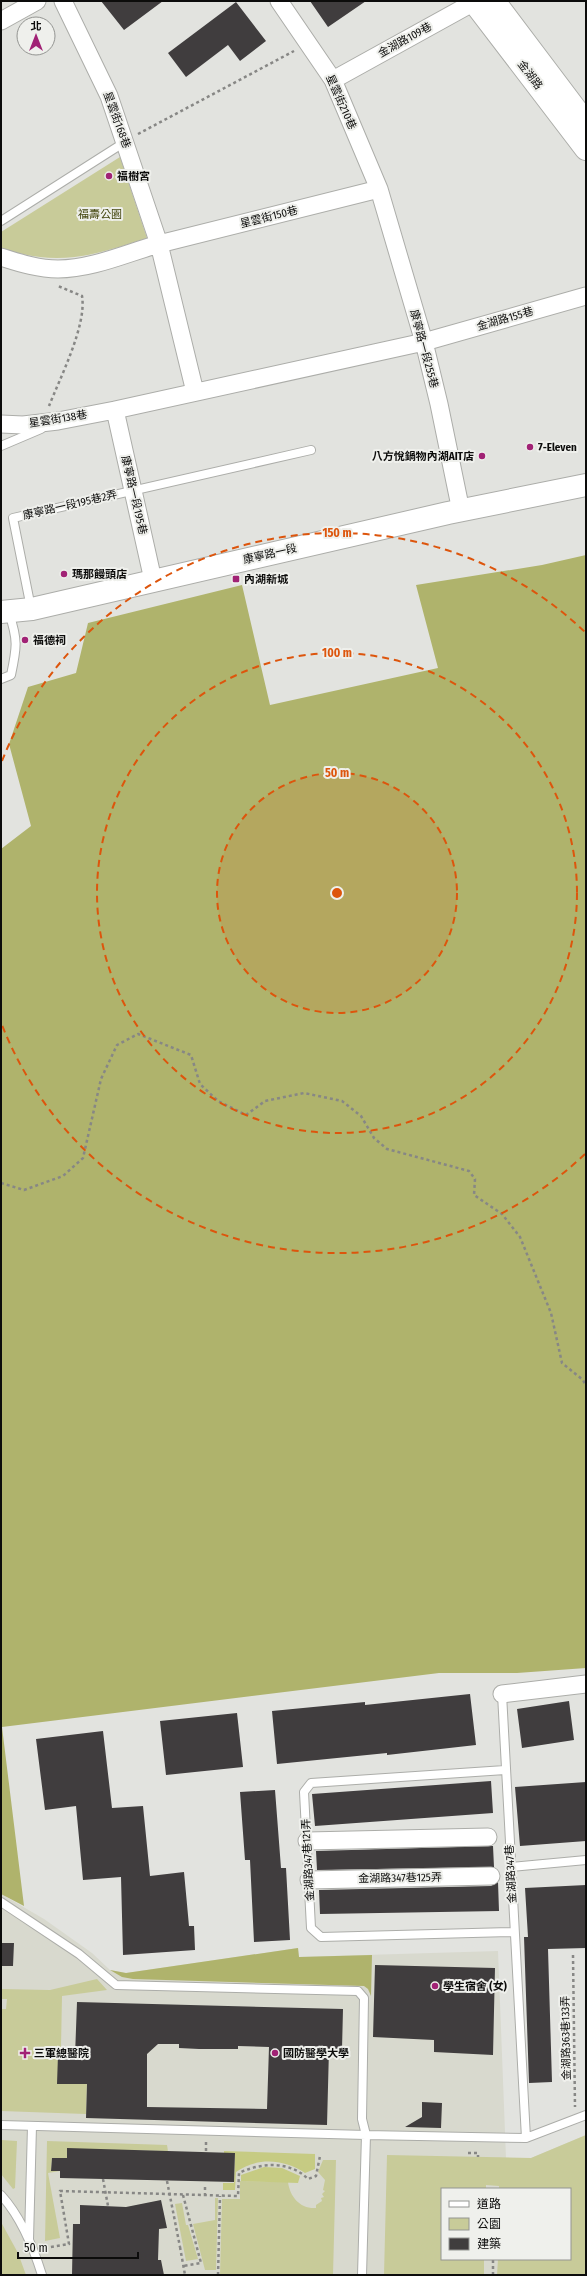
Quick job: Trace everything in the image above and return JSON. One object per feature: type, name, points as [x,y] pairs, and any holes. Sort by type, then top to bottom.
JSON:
[{"type":"street","points":[[1,21],[37,1]]},
{"type":"street","name":"星雲街168巷","points":[[63,1],[109,96],[159,244]]},
{"type":"street","name":"星雲街210巷","points":[[279,1],[310,42],[333,80],[379,189]]},
{"type":"street","name":"金湖路109巷","points":[[333,80],[480,1]]},
{"type":"street","name":"金湖路","points":[[480,1],[586,123]]},
{"type":"street","name":"金湖路","points":[[480,1],[586,149]]},
{"type":"street","name":"星雲街150巷","points":[[1,257],[27,266],[58,269],[82,266],[159,244],[379,189]]},
{"type":"street","name":"康寧路一段255巷","points":[[379,189],[424,342],[439,404],[460,511]]},
{"type":"street","points":[[159,244],[195,392]]},
{"type":"street","name":"金湖路155巷","points":[[195,392],[424,342],[586,296]]},
{"type":"street","name":"星雲街138巷","points":[[1,424],[50,422],[114,410],[195,392]]},
{"type":"street","name":"康寧路一段195巷","points":[[114,410],[153,580]]},
{"type":"street","name":"康寧路一段","points":[[5,612],[32,609],[153,580],[460,511],[586,485]]},
{"type":"street","name":"金湖路347巷","points":[[502,1694],[586,1684]]},
{"type":"street","points":[[307,1841],[488,1837]]},
{"type":"street","name":"金湖路347巷125弄","points":[[309,1880],[491,1876]]},
{"type":"lane","points":[[1,221],[125,141]]},
{"type":"lane","points":[[1,446],[50,422]]},
{"type":"lane","name":"康寧路一段195巷2弄","points":[[32,609],[13,518],[311,450]]},
{"type":"lane","points":[[1,679],[11,675],[17,635],[5,612]]},
{"type":"lane","name":"金湖路347巷","points":[[502,1694],[526,2138]]},
{"type":"lane","name":"金湖路347巷121弄","points":[[505,1770],[312,1783],[304,1792],[312,1928],[321,1937],[514,1932]]},
{"type":"lane","points":[[511,1867],[586,1860]]},
{"type":"lane","points":[[1,1902],[79,1954],[116,1985],[358,1991],[364,1998],[362,2119],[366,2135],[362,2275]]},
{"type":"lane","points":[[1,2125],[526,2138],[586,2115]]},
{"type":"lane","points":[[29,2239],[32,2126]]},
{"type":"lane","points":[[1,2195],[11,2206],[29,2239],[42,2275]]},
{"type":"path","points":[[125,141],[310,42]]},
{"type":"path","points":[[39,267],[48,281],[82,296],[84,308],[50,422]]},
{"type":"path","points":[[1,1183],[24,1190],[63,1176],[83,1158],[101,1079],[117,1045],[138,1034],[192,1056],[200,1084],[218,1101],[246,1115],[264,1101],[304,1094],[342,1101],[361,1116],[374,1138],[387,1149],[469,1170],[475,1179],[474,1195],[502,1214],[520,1237],[551,1314],[562,1363],[583,1380],[586,1386]]},
{"type":"path","name":"金湖路363巷133弄","points":[[573,1955],[575,2120]]},
{"type":"path","points":[[206,2141],[206,2151]]},
{"type":"path","points":[[468,2153],[478,2153],[478,2157]]},
{"type":"path","points":[[45,2248],[69,2244],[60,2191],[238,2196],[239,2173],[258,2166],[269,2164],[288,2168],[308,2179],[316,2176],[320,2156]]},
{"type":"path","points":[[103,2179],[108,2206]]},
{"type":"path","points":[[167,2181],[185,2275]]},
{"type":"path","points":[[204,2196],[205,2184]]},
{"type":"path","points":[[183,2195],[201,2262],[183,2266]]},
{"type":"path","points":[[218,2275],[220,2196]]},
{"type":"path","points":[[493,2260],[493,2275]]},
{"type":"shaded area","points":[[586,555],[586,1668],[517,1673],[439,1673],[2,1727],[24,1906],[1,1894],[1,849],[31,826],[9,744],[28,687],[76,673],[88,623],[242,585],[270,705],[438,668],[416,585],[542,565]]},
{"type":"shaded area","name":"國防醫學大學","points":[[1,1894],[44,1919],[92,1953],[110,1970],[126,1973],[298,1948],[299,1957],[498,1951],[506,2158],[531,2158],[586,2135],[586,2275],[1,2275]]},
{"type":"shaded area","points":[[298,1948],[299,1957],[372,1955],[371,1996],[368,1989],[364,1986],[133,1979],[122,1977],[110,1970],[126,1973]]},
{"type":"shaded area","points":[[224,2151],[315,2154],[315,2169],[305,2173],[297,2168],[279,2163],[262,2162],[253,2164],[236,2172],[235,2190],[223,2190],[223,2183],[234,2183],[235,2154],[224,2153]]},
{"type":"shaded area","points":[[264,2167],[282,2168],[300,2176],[298,2183],[241,2181],[241,2175]]},
{"type":"green space","name":"福壽公園","points":[[120,157],[147,238],[109,250],[75,257],[40,257],[21,254],[1,248],[1,232]]},
{"type":"green space","points":[[97,1979],[107,1990],[62,1996],[61,2047],[88,2048],[86,2114],[1,2111],[1,2009],[6,2009],[7,1999],[1,1999],[1,1989],[50,1990]]},
{"type":"green space","points":[[586,2135],[586,2275],[497,2275],[498,2260],[571,2260],[571,2188],[499,2188],[499,2186],[486,2185],[486,2188],[441,2188],[441,2260],[484,2260],[484,2275],[384,2275],[387,2155],[531,2158]]},
{"type":"green space","points":[[1,2140],[17,2141],[15,2188],[13,2189],[1,2174]]},
{"type":"green space","points":[[47,2141],[167,2145],[168,2151],[67,2149],[67,2158],[52,2158],[51,2170],[60,2171],[48,2173],[60,2238],[45,2241]]},
{"type":"green space","points":[[323,2160],[336,2160],[333,2275],[220,2275],[222,2199],[240,2199],[240,2181],[288,2182],[291,2193],[297,2201],[310,2208],[316,2208],[316,2205],[322,2201],[321,2198],[324,2197],[322,2194],[325,2191],[323,2190],[325,2180],[318,2172]]},
{"type":"green space","points":[[215,2198],[218,2198],[216,2270],[205,2270],[193,2224],[215,2220]]},
{"type":"green space","points":[[182,2203],[186,2225],[188,2225],[198,2259],[186,2261],[175,2204]]},
{"type":"green space","points":[[1,2222],[18,2253],[26,2275],[1,2275]]},
{"type":"building","points":[[101,1],[163,1],[124,30]]},
{"type":"building","points":[[310,1],[366,1],[328,27]]},
{"type":"building","points":[[236,2],[266,41],[240,61],[228,45],[186,77],[168,53]]},
{"type":"building","points":[[470,1694],[476,1745],[387,1755],[387,1753],[277,1764],[272,1711],[365,1702],[365,1705]]},
{"type":"building","points":[[569,1701],[574,1740],[522,1748],[517,1709]]},
{"type":"building","points":[[237,1713],[243,1767],[166,1775],[160,1721]]},
{"type":"building","points":[[103,1731],[112,1808],[143,1806],[150,1876],[184,1872],[189,1926],[194,1926],[195,1950],[123,1955],[121,1877],[83,1880],[76,1806],[45,1810],[36,1739]]},
{"type":"building","points":[[491,1781],[493,1813],[315,1826],[312,1794]]},
{"type":"building","points":[[586,1782],[586,1841],[520,1846],[515,1787]]},
{"type":"building","points":[[275,1790],[281,1868],[286,1868],[290,1940],[254,1942],[250,1860],[245,1860],[240,1792]]},
{"type":"building","points":[[493,1846],[494,1867],[317,1870],[316,1851]]},
{"type":"building","points":[[498,1882],[499,1911],[320,1914],[319,1890],[491,1886]]},
{"type":"building","points":[[586,1885],[586,1948],[548,1949],[552,2082],[529,2083],[524,1937],[528,1937],[525,1888]]},
{"type":"building","points":[[1,1943],[14,1943],[13,1966],[1,1966]]},
{"type":"building","name":"學生宿舍 (女)","points":[[375,1965],[495,1968],[493,2055],[434,2052],[434,2040],[373,2037]]},
{"type":"building","points":[[77,2002],[343,2009],[342,2049],[329,2049],[327,2125],[86,2118],[87,2084],[57,2084],[58,2055],[75,2056]],"holes":[[[158,2044],[179,2044],[179,2048],[199,2049],[238,2049],[238,2046],[269,2047],[267,2109],[147,2107],[147,2054]]]},
{"type":"building","points":[[422,2102],[442,2103],[441,2128],[405,2127],[422,2117]]},
{"type":"building","points":[[67,2148],[235,2153],[234,2182],[60,2178],[60,2171],[51,2171],[52,2158],[67,2158]]},
{"type":"building","points":[[161,2200],[167,2228],[159,2229],[158,2260],[161,2260],[164,2275],[72,2275],[73,2224],[80,2224],[80,2205],[126,2207]]},
{"type":"place","name":"福樹宮","points":[[109,176]]},
{"type":"place","name":"7-Eleven","points":[[530,447]]},
{"type":"place","name":"八方悅鍋物內湖AIT店","points":[[482,456]]},
{"type":"place","name":"瑪那饅頭店","points":[[64,574]]},
{"type":"place","name":"內湖新城","points":[[236,579]]},
{"type":"place","name":"福德祠","points":[[25,640]]},
{"type":"place","name":"學生宿舍 (女)","points":[[435,1986]]},
{"type":"place","name":"三軍總醫院","points":[[25,2053]]},
{"type":"place","name":"國防醫學大學","points":[[275,2053]]}]
